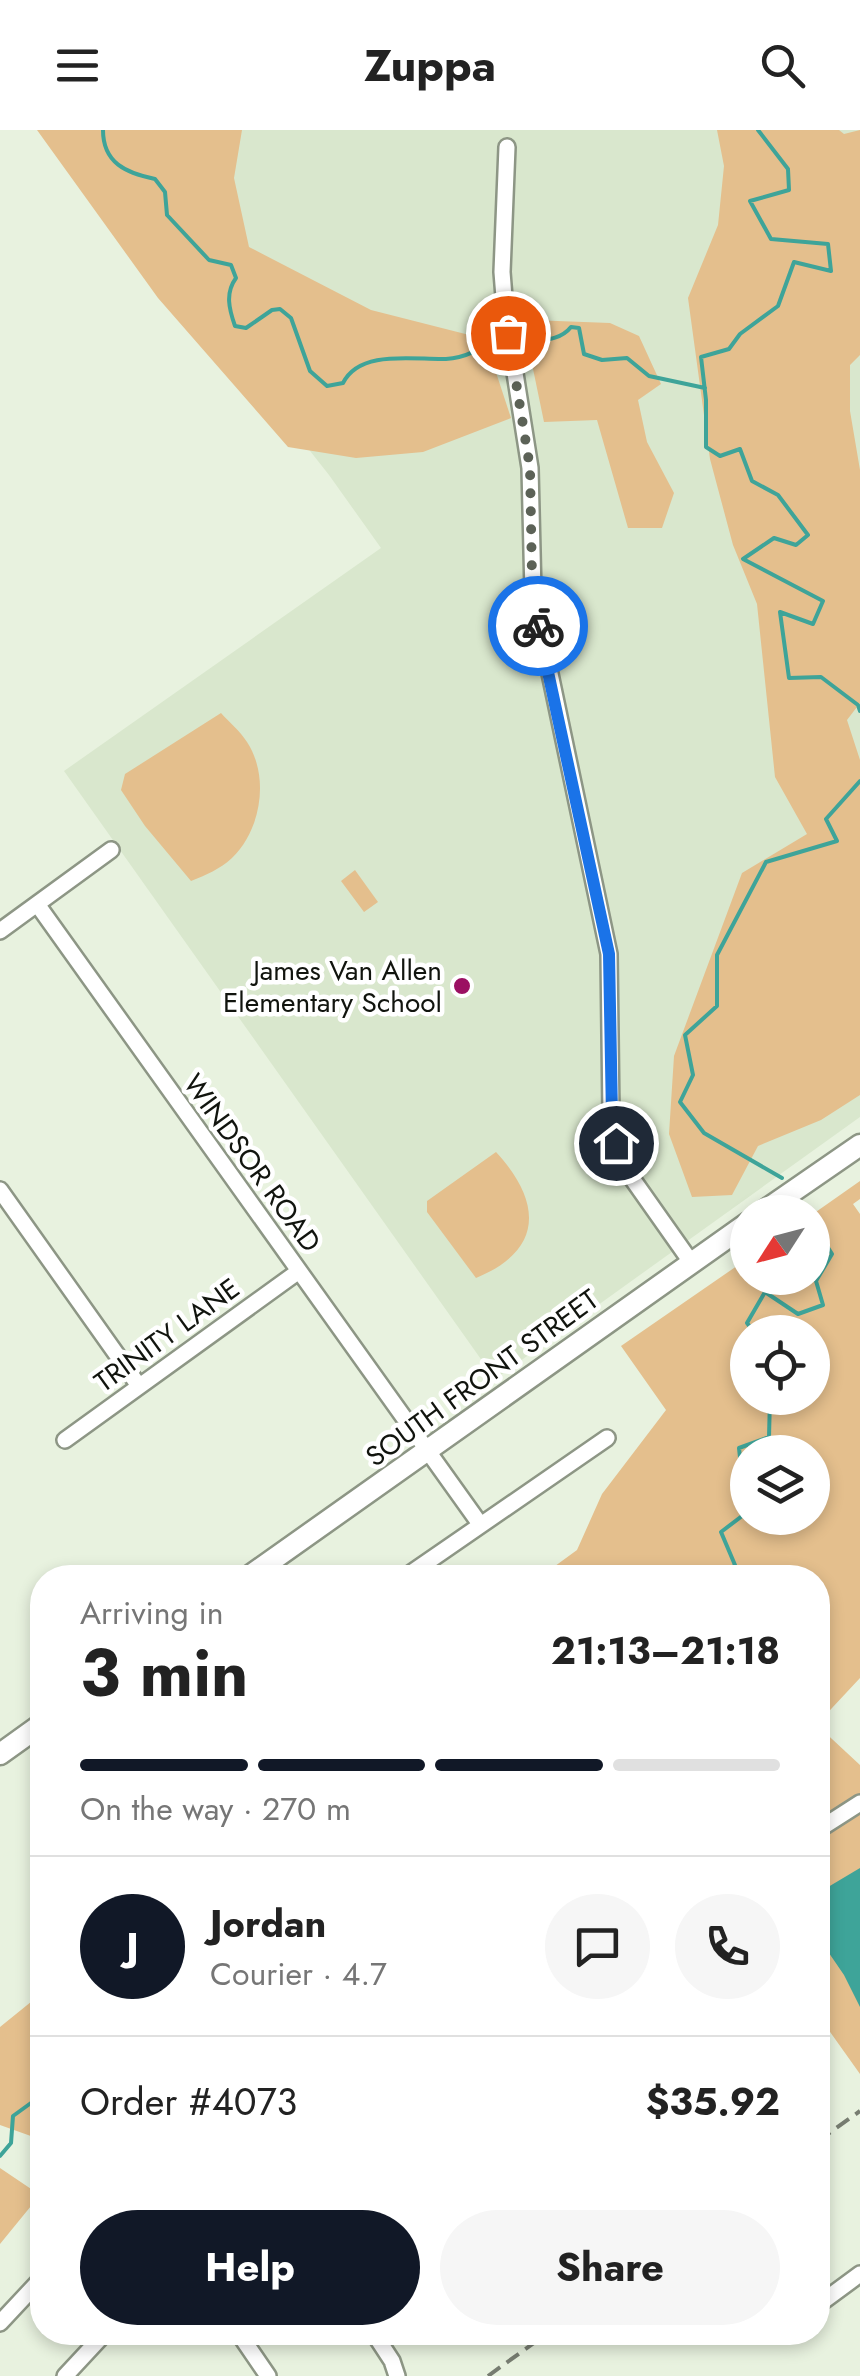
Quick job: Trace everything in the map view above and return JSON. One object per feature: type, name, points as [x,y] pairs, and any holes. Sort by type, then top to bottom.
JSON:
[{"type":"street","points":[[507,147],[502,272],[530,468],[533,593],[609,954],[614,1129],[624,1167],[691,1262]]},
{"type":"street","points":[[0,931],[111,850]]},
{"type":"street","name":"WINDSOR ROAD","points":[[37,904],[480,1524]]},
{"type":"street","points":[[787,1195],[860,1145]]},
{"type":"street","points":[[0,1190],[139,1386]]},
{"type":"street","name":"SOUTH FRONT STREET","points":[[265,1565],[730,1235]]},
{"type":"street","name":"TRINITY LANE","points":[[65,1440],[299,1271]]},
{"type":"street","points":[[422,1565],[607,1438]]},
{"type":"street","points":[[0,1754],[30,1733]]},
{"type":"street","points":[[830,1822],[860,1803]]},
{"type":"street","points":[[830,2296],[860,2274]]},
{"type":"street","points":[[0,2322],[30,2291]]},
{"type":"street","points":[[65,2376],[94,2345]]},
{"type":"street","points":[[247,2345],[268,2376]]},
{"type":"street","points":[[382,2345],[396,2376]]},
{"type":"shaded area","points":[[37,130],[242,130],[234,178],[249,247],[371,310],[485,339],[511,418],[423,452],[356,458],[288,447],[158,298]]},
{"type":"shaded area","points":[[57,130],[860,130],[860,1117],[751,1195],[730,1195],[730,1210],[495,1379],[64,771],[381,548],[329,475]]},
{"type":"shaded area","points":[[717,130],[839,130],[844,134],[860,130],[860,355],[850,365],[850,411],[860,470],[860,703],[847,720],[860,760],[860,1095],[821,1120],[758,1146],[732,1195],[692,1197],[669,1134],[674,1056],[742,873],[807,834],[775,777],[757,604],[733,545],[710,459],[688,298],[718,225],[724,166]]},
{"type":"shaded area","points":[[531,320],[610,323],[639,336],[661,384],[638,400],[647,442],[674,493],[662,528],[628,528],[597,420],[544,422],[532,364]]},
{"type":"shaded area","points":[[221,713],[244,738],[254,756],[259,803],[250,833],[232,858],[191,881],[121,790],[125,774]]},
{"type":"shaded area","points":[[355,870],[378,902],[364,912],[341,881]]},
{"type":"shaded area","points":[[496,1152],[522,1189],[529,1223],[514,1254],[476,1278],[427,1212],[427,1201]]},
{"type":"shaded area","points":[[860,1181],[860,1199],[853,1204],[860,1214],[860,1678],[830,1710],[830,1565],[556,1565],[577,1550],[602,1494],[666,1410],[621,1346],[730,1271],[730,1295],[830,1295],[830,1202]]},
{"type":"shaded area","points":[[830,1737],[860,1765],[860,2074],[830,2032]]},
{"type":"shaded area","points":[[30,2003],[30,2136],[0,2125],[0,2027]]},
{"type":"shaded area","points":[[0,2168],[30,2188],[30,2207],[0,2244]]},
{"type":"water","points":[[860,1868],[860,2007],[830,1955],[830,1886]]},
{"type":"waterway","points":[[103,130],[107,151],[118,165],[155,179],[165,192],[167,215],[209,260],[231,265],[236,278],[229,301],[235,326],[246,328],[272,310],[280,309],[291,318],[310,371],[327,386],[343,383],[351,372],[375,361],[453,358],[474,352],[498,338]]},
{"type":"waterway","points":[[758,130],[788,169],[789,190],[750,201],[771,239],[828,244],[831,271],[794,262],[778,306],[740,334],[729,349],[701,357],[706,447],[720,456],[740,449],[752,481],[778,495],[808,535],[796,545],[774,538],[743,559],[823,601],[813,624],[780,612],[789,678],[821,677],[858,705],[860,711]]},
{"type":"waterway","points":[[525,343],[556,337],[571,327],[579,328],[584,354],[602,360],[627,358],[649,376],[705,388]]},
{"type":"waterway","points":[[782,1178],[704,1133],[680,1102],[693,1075],[685,1035],[717,1006],[717,955],[766,862],[837,841],[826,819],[860,781]]},
{"type":"waterway","points":[[830,1251],[830,1257]]},
{"type":"waterway","points":[[752,1315],[763,1295]]},
{"type":"waterway","points":[[770,1295],[798,1314],[823,1305],[820,1295]]},
{"type":"waterway","points":[[735,1565],[721,1532],[746,1513],[739,1448],[769,1437],[770,1415]]},
{"type":"waterway","points":[[0,2156],[11,2143],[13,2116],[30,2104]]},
{"type":"railway","points":[[830,2132],[860,2111]]},
{"type":"railway","points":[[488,2376],[531,2345]]},
{"type":"way so far","points":[[508,333],[528,443],[532,577],[538,626]]},
{"type":"place","name":"James Van Allen Elementary School","points":[[462,986]]},
{"type":"route","points":[[538,626],[609,954],[616,1143]]}]
